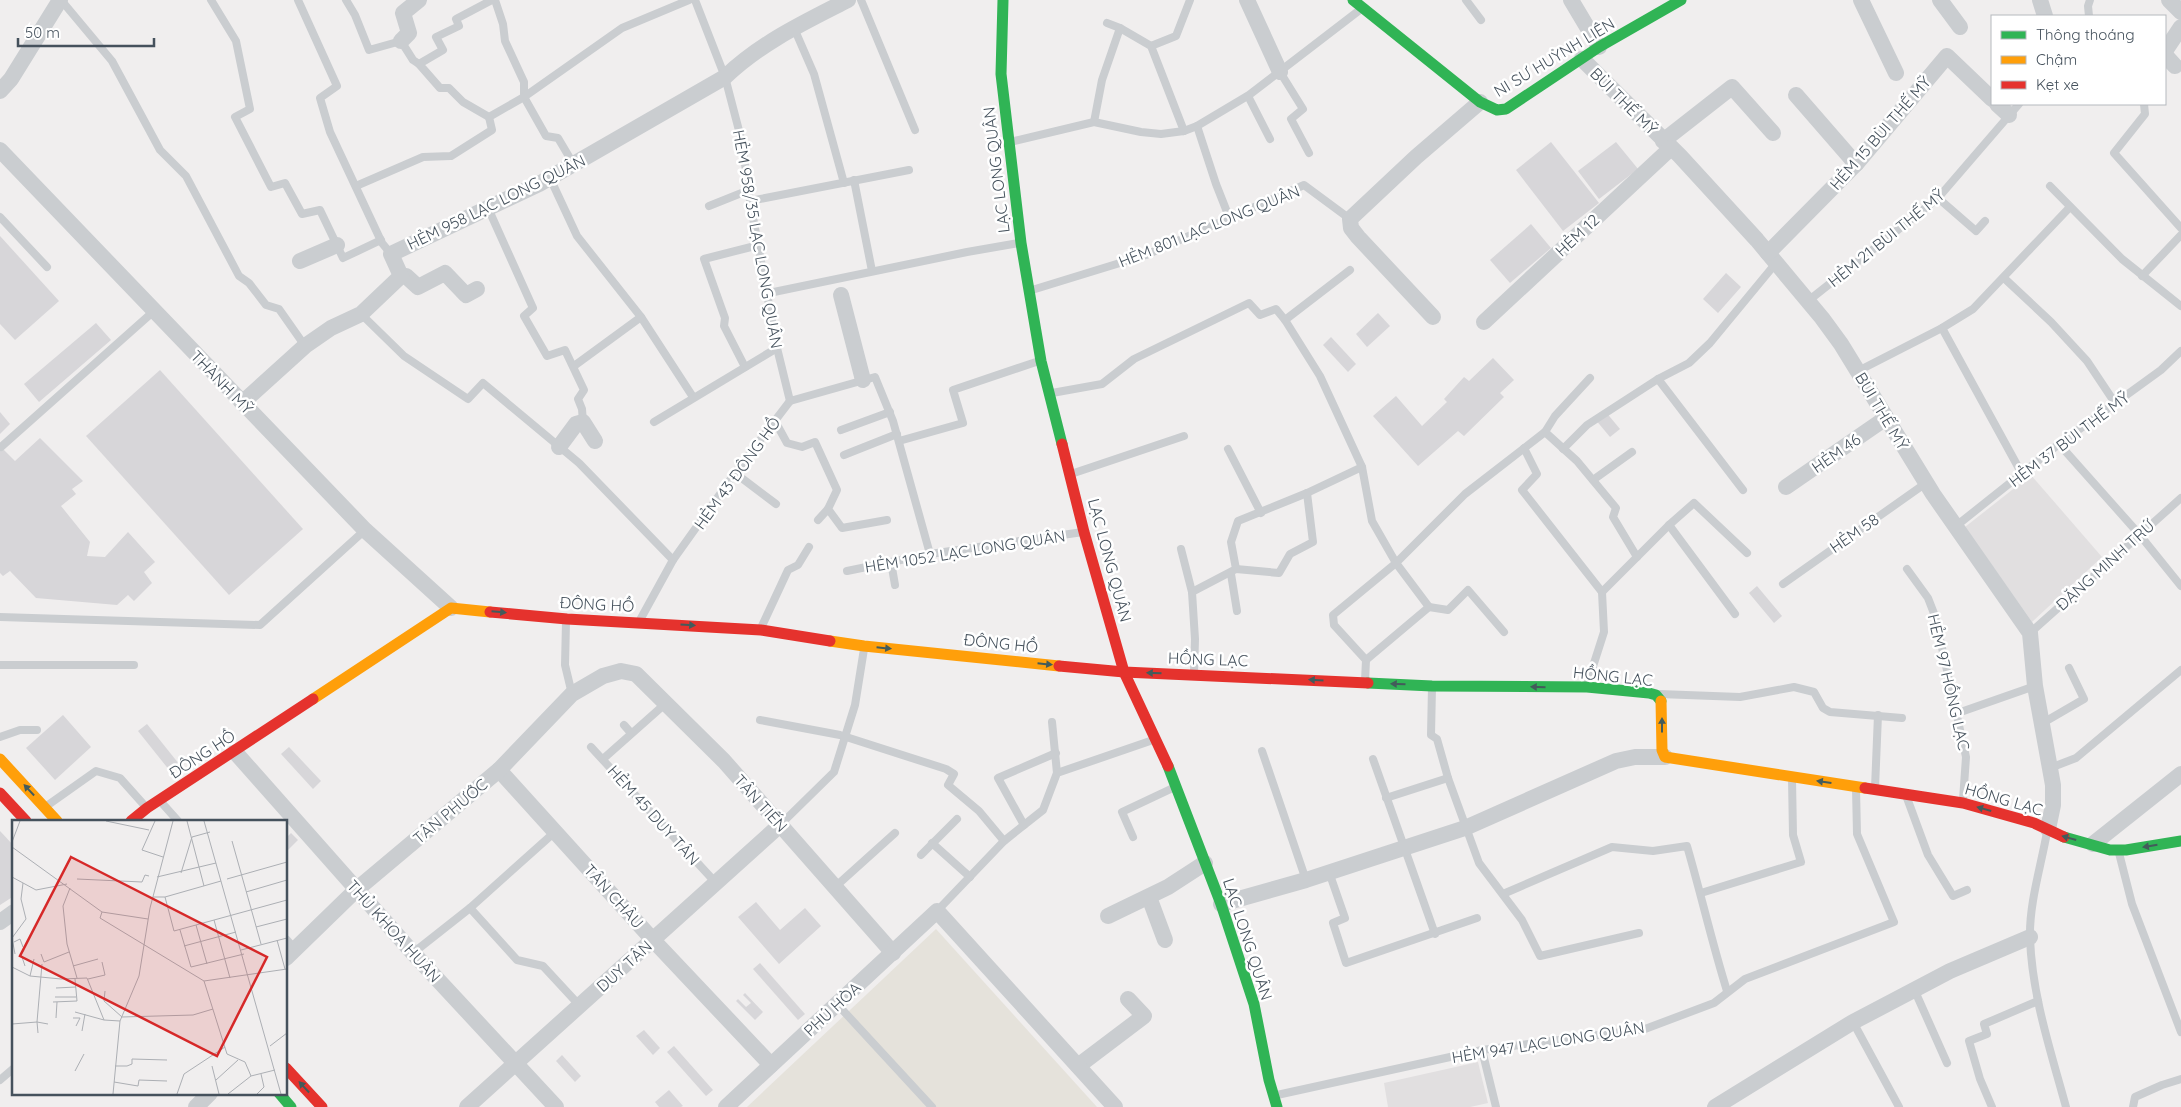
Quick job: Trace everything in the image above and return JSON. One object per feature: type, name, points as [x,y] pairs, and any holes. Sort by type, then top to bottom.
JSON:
[{"type":"street","points":[[0,91],[11,79],[61,0]]},
{"type":"street","points":[[400,40],[409,33],[403,13],[419,0]]},
{"type":"street","name":"HẺM 958 LẠC LONG QUÂN","points":[[401,276],[391,254],[574,165],[725,77],[747,56],[794,28],[848,0]]},
{"type":"street","name":"LẠC LONG QUÂN","points":[[1002,0],[1001,74],[1008,143],[1021,243],[1041,360],[1049,394],[1071,474],[1084,532],[1124,672],[1153,740],[1176,786],[1221,904],[1254,1004],[1277,1107]]},
{"type":"street","points":[[1246,0],[1280,72]]},
{"type":"street","points":[[1571,0],[1599,47]]},
{"type":"street","name":"NI SƯ HUỲNH LIÊN","points":[[1359,3],[1480,102],[1497,110],[1506,109],[1599,47],[1681,0]]},
{"type":"street","points":[[1861,0],[1896,73]]},
{"type":"street","points":[[1940,0],[1960,27]]},
{"type":"street","points":[[2040,0],[2045,15]]},
{"type":"street","points":[[2169,0],[2181,12]]},
{"type":"street","points":[[2168,57],[2181,27]]},
{"type":"street","name":"HẺM 15 BÙI THẾ MỸ","points":[[1772,258],[1856,164],[1947,56],[1991,98]]},
{"type":"street","name":"BÙI THẾ MỸ","points":[[1582,59],[1667,144],[1772,258],[1808,301],[1841,344],[1926,483],[2030,633],[2035,686],[2050,768],[2053,804],[2048,829]]},
{"type":"street","name":"HẺM 12","points":[[1484,322],[1667,144],[1732,87],[1773,132]]},
{"type":"street","points":[[1796,95],[1856,164]]},
{"type":"street","points":[[1433,317],[1351,228],[1350,219],[1416,157],[1480,102]]},
{"type":"street","name":"THÀNH MỸ","points":[[1,152],[364,530],[451,608]]},
{"type":"street","points":[[300,261],[337,245]]},
{"type":"street","points":[[242,403],[305,346],[331,328],[361,314],[401,276],[406,276],[418,287],[445,273],[466,295],[477,290]]},
{"type":"street","points":[[841,295],[869,379]]},
{"type":"street","name":"HẺM 46","points":[[1786,488],[1886,418]]},
{"type":"street","points":[[559,446],[576,424],[582,422],[596,441]]},
{"type":"street","name":"ĐÔNG HỒ","points":[[133,820],[147,808],[235,752],[451,608],[566,619],[761,630],[864,646],[1124,672]]},
{"type":"street","name":"TÂN PHƯỚC","points":[[289,948],[499,770],[572,694],[603,676],[617,672]]},
{"type":"street","name":"TÂN TIẾN","points":[[617,672],[636,674],[724,761],[893,953]]},
{"type":"street","name":"HỒNG LẠC","points":[[1124,672],[1432,686],[1587,687],[1656,695],[1662,703],[1662,750],[1665,757],[1963,803],[2048,829],[2063,837],[2119,851],[2181,841]]},
{"type":"street","name":"THỦ KHOA HUÂN","points":[[235,752],[356,890],[556,1107]]},
{"type":"street","points":[[1221,904],[1306,880],[1465,828],[1616,762],[1635,757],[1665,757]]},
{"type":"street","points":[[0,759],[56,820]]},
{"type":"street","name":"TÂN CHÂU","points":[[499,770],[653,940],[771,1065]]},
{"type":"street","points":[[2093,844],[2181,774]]},
{"type":"street","points":[[0,792],[25,820]]},
{"type":"street","name":"DUY TÂN","points":[[468,1107],[780,825]]},
{"type":"street","points":[[1108,916],[1168,887],[1205,863]]},
{"type":"street","points":[[1149,897],[1165,940]]},
{"type":"street","points":[[937,912],[1115,1107]]},
{"type":"street","name":"PHÚ HÒA","points":[[731,1105],[771,1065],[937,912]]},
{"type":"street","points":[[0,922],[12,913]]},
{"type":"street","points":[[1715,1107],[1853,1022],[1950,971],[2030,937]]},
{"type":"street","points":[[1078,1066],[1144,1016],[1128,999]]},
{"type":"street","points":[[288,1070],[322,1107]]},
{"type":"street","points":[[196,1107],[209,1094]]},
{"type":"street","points":[[280,1094],[291,1107]]},
{"type":"lane","points":[[61,0],[112,61],[160,150],[186,176],[239,276],[249,283],[266,305],[279,309],[305,346]]},
{"type":"lane","points":[[212,0],[236,41],[250,109],[234,117],[271,187],[285,183],[302,214],[320,210],[343,258],[381,240]]},
{"type":"lane","points":[[298,0],[337,86],[320,98],[330,132],[381,240],[391,254]]},
{"type":"lane","points":[[346,0],[355,15],[369,50],[400,40],[413,60],[419,64],[440,88],[450,88],[463,102],[489,118],[492,130],[451,156],[423,156],[356,186]]},
{"type":"lane","points":[[419,64],[443,50],[436,37],[459,26],[456,19],[493,0],[503,24],[505,41],[524,82],[524,97],[546,136],[558,138],[574,165]]},
{"type":"lane","points":[[489,118],[524,97],[622,28],[689,0]]},
{"type":"lane","name":"HẺM 958/35 LẠC LONG QUÂN","points":[[695,0],[725,77],[742,142],[750,201],[769,293],[777,348],[790,401]]},
{"type":"lane","points":[[861,0],[915,130]]},
{"type":"lane","points":[[1151,46],[1176,36],[1190,0]]},
{"type":"lane","points":[[1466,0],[1481,20]]},
{"type":"lane","points":[[2089,15],[2088,6],[2090,0]]},
{"type":"lane","points":[[1008,143],[1094,122],[1141,132],[1161,134],[1184,131],[1197,126],[1248,96],[1280,72],[1359,3]]},
{"type":"lane","points":[[1108,23],[1151,46],[1184,131]]},
{"type":"lane","points":[[794,28],[814,74],[844,182]]},
{"type":"lane","points":[[1094,122],[1102,80],[1120,28]]},
{"type":"lane","points":[[1280,72],[1303,109],[1291,119],[1309,153]]},
{"type":"lane","points":[[1248,96],[1270,139]]},
{"type":"lane","points":[[2144,105],[2145,114],[2114,153],[2181,228]]},
{"type":"lane","name":"HẺM 21 BÙI THẾ MỸ","points":[[1808,301],[1938,198],[2009,107]]},
{"type":"lane","points":[[1197,126],[1229,217]]},
{"type":"lane","points":[[750,201],[909,170]]},
{"type":"lane","points":[[550,178],[577,236],[641,317],[693,397]]},
{"type":"lane","points":[[854,180],[872,272]]},
{"type":"lane","name":"HẺM 801 LẠC LONG QUÂN","points":[[1030,291],[1146,255],[1304,185],[1350,219]]},
{"type":"lane","points":[[2050,186],[2110,249],[2181,306]]},
{"type":"lane","points":[[709,206],[749,190]]},
{"type":"lane","points":[[1938,198],[1976,231],[1985,221]]},
{"type":"lane","points":[[1858,371],[1942,328],[1973,309],[2070,207]]},
{"type":"lane","points":[[488,208],[533,308],[524,316],[547,356],[565,350],[574,366],[584,390],[578,399],[582,409],[582,422]]},
{"type":"lane","points":[[0,217],[48,267]]},
{"type":"lane","points":[[2142,276],[2181,235]]},
{"type":"lane","points":[[769,293],[967,252],[1021,243]]},
{"type":"lane","points":[[745,367],[724,326],[725,318],[704,260],[759,245]]},
{"type":"lane","points":[[1563,449],[1587,425],[1658,379],[1689,363],[1710,343],[1772,258]]},
{"type":"lane","points":[[1285,320],[1350,270]]},
{"type":"lane","points":[[2004,278],[2051,322],[2087,361],[2115,403]]},
{"type":"lane","points":[[1049,394],[1102,384],[1134,359],[1249,303],[1260,314],[1276,310],[1285,320],[1320,376],[1362,467],[1372,521],[1396,563],[1430,607],[1448,610],[1468,590],[1504,632]]},
{"type":"lane","points":[[1,447],[154,311]]},
{"type":"lane","points":[[361,314],[404,356],[468,399],[483,382],[579,463],[673,560]]},
{"type":"lane","points":[[574,366],[641,317]]},
{"type":"lane","points":[[1942,328],[2022,474]]},
{"type":"lane","points":[[654,422],[777,348]]},
{"type":"lane","name":"HẺM 37 BÙI THẾ MỸ","points":[[1956,526],[2059,444],[2161,370],[2181,350]]},
{"type":"lane","points":[[844,455],[898,437],[963,423],[953,390],[1041,360]]},
{"type":"lane","points":[[1365,683],[1366,660],[1334,625],[1333,615],[1396,563],[1465,494],[1545,432],[1555,416],[1590,378]]},
{"type":"lane","points":[[869,379],[890,412],[930,554]]},
{"type":"lane","name":"HẺM 43 ĐÔNG HỒ","points":[[639,622],[673,560],[735,473],[790,401],[869,379]]},
{"type":"lane","points":[[1658,379],[1743,490]]},
{"type":"lane","points":[[841,430],[890,412]]},
{"type":"lane","points":[[775,421],[787,443],[802,447],[815,442],[837,490],[828,510],[818,520]]},
{"type":"lane","points":[[1545,432],[1593,480],[1616,508],[1613,517],[1638,557]]},
{"type":"lane","points":[[1071,474],[1184,436]]},
{"type":"lane","points":[[2059,444],[2139,534],[2181,586]]},
{"type":"lane","points":[[1524,448],[1537,474],[1522,490],[1602,592],[1604,632],[1587,687]]},
{"type":"lane","points":[[1228,450],[1261,513]]},
{"type":"lane","points":[[1593,480],[1632,452]]},
{"type":"lane","points":[[1237,610],[1231,542],[1238,521],[1307,494],[1362,467]]},
{"type":"lane","points":[[735,473],[776,504]]},
{"type":"lane","name":"HẺM 58","points":[[1783,584],[1926,483]]},
{"type":"lane","points":[[1192,592],[1233,572],[1279,573],[1290,554],[1313,542],[1307,494]]},
{"type":"lane","name":"ĐẶNG MINH TRỨ","points":[[2030,633],[2181,498]]},
{"type":"lane","points":[[1602,592],[1669,525],[1694,503],[1747,553]]},
{"type":"lane","points":[[828,510],[842,528],[887,520]]},
{"type":"lane","points":[[1669,525],[1735,614]]},
{"type":"lane","points":[[0,618],[260,625],[364,530]]},
{"type":"lane","name":"HẺM 1052 LẠC LONG QUÂN","points":[[846,571],[930,554],[1084,532]]},
{"type":"lane","points":[[761,630],[788,570],[798,565],[809,547]]},
{"type":"lane","points":[[1181,549],[1192,592],[1195,639],[1194,674]]},
{"type":"lane","points":[[891,562],[894,585]]},
{"type":"lane","name":"HẺM 97 HỒNG LẠC","points":[[1906,569],[1928,598],[1935,616],[1955,714],[1966,756],[1963,803]]},
{"type":"lane","points":[[1366,660],[1430,607]]},
{"type":"lane","points":[[566,619],[566,665],[572,694]]},
{"type":"lane","points":[[780,825],[834,772],[855,705],[864,646]]},
{"type":"lane","points":[[0,665],[134,665]]},
{"type":"lane","points":[[2041,724],[2084,699],[2068,668]]},
{"type":"lane","points":[[2050,768],[2076,758],[2181,670]]},
{"type":"lane","points":[[1432,686],[1431,735],[1437,739],[1465,828],[1479,863],[1522,920],[1540,956],[1639,933]]},
{"type":"lane","points":[[1955,714],[2035,686]]},
{"type":"lane","points":[[1656,695],[1671,693],[1718,698],[1740,697],[1794,687],[1814,692],[1823,708],[1830,712],[1902,718]]},
{"type":"lane","points":[[603,759],[665,704]]},
{"type":"lane","points":[[1875,789],[1878,715]]},
{"type":"lane","points":[[760,720],[845,736],[946,769],[954,774],[948,785],[979,811],[1004,841]]},
{"type":"lane","points":[[937,912],[1004,841],[1043,810],[1057,773],[1052,722]]},
{"type":"lane","points":[[624,725],[632,733]]},
{"type":"lane","points":[[0,737],[20,730],[37,730]]},
{"type":"lane","points":[[1057,773],[1153,740]]},
{"type":"lane","name":"HẺM 45 DUY TÂN","points":[[591,747],[716,883]]},
{"type":"lane","points":[[1262,751],[1306,880]]},
{"type":"lane","points":[[1024,825],[998,778],[1056,753]]},
{"type":"lane","points":[[1372,759],[1435,934]]},
{"type":"lane","points":[[44,807],[96,771],[120,778],[147,808]]},
{"type":"lane","points":[[1701,893],[1801,862],[1793,835],[1792,777]]},
{"type":"lane","points":[[1386,798],[1448,778]]},
{"type":"lane","points":[[1132,836],[1122,812],[1176,786]]},
{"type":"lane","name":"HẺM 947 LẠC LONG QUÂN","points":[[1274,1095],[1482,1050],[1645,1029],[1714,1003],[1727,991],[1745,979],[1894,922],[1857,834],[1856,786]]},
{"type":"lane","points":[[1905,794],[1928,855],[1953,896],[1967,890]]},
{"type":"lane","points":[[160,801],[177,820]]},
{"type":"lane","points":[[921,854],[956,819]]},
{"type":"lane","points":[[2048,829],[2034,903],[2030,937],[2038,1002],[2066,1107]]},
{"type":"lane","points":[[413,953],[470,908],[556,831]]},
{"type":"lane","points":[[835,887],[895,833]]},
{"type":"lane","points":[[932,843],[970,877]]},
{"type":"lane","points":[[1503,894],[1612,847],[1654,851],[1687,846],[1701,893],[1710,937],[1727,991]]},
{"type":"lane","points":[[2119,851],[2132,904],[2181,1032]]},
{"type":"lane","points":[[1329,872],[1345,918],[1333,923],[1346,962],[1435,934],[1478,918]]},
{"type":"lane","points":[[470,908],[517,960],[543,966],[580,1006]]},
{"type":"lane","points":[[1914,990],[1947,1063]]},
{"type":"lane","points":[[1992,1107],[1980,1079],[1969,1041],[1986,1034],[1984,1024],[2038,1002]]},
{"type":"lane","points":[[837,1004],[932,1107]]},
{"type":"lane","points":[[1853,1022],[1899,1107]]},
{"type":"lane","points":[[1482,1050],[1496,1107]]},
{"type":"lane","points":[[0,1080],[12,1070]]},
{"type":"lane","points":[[2133,1107],[2135,1097],[2162,1085],[2181,1080]]},
{"type":"shaded area","points":[[2031,475],[2102,557],[2032,622],[1965,527]]},
{"type":"shaded area","points":[[936,929],[1097,1107],[747,1107]]},
{"type":"shaded area","points":[[1478,1062],[1488,1103],[1470,1107],[1388,1107],[1384,1083]]},
{"type":"building","points":[[1551,142],[1599,203],[1563,231],[1516,170]]},
{"type":"building","points":[[1616,142],[1638,169],[1599,199],[1578,171]]},
{"type":"building","points":[[1531,224],[1551,248],[1510,283],[1490,260]]},
{"type":"building","points":[[0,236],[59,301],[15,340],[0,324]]},
{"type":"building","points":[[1726,273],[1741,287],[1718,313],[1703,299]]},
{"type":"building","points":[[1378,313],[1390,326],[1367,347],[1356,334]]},
{"type":"building","points":[[96,323],[111,340],[39,402],[24,384]]},
{"type":"building","points":[[1331,337],[1356,364],[1348,372],[1323,345]]},
{"type":"building","points":[[1493,358],[1514,380],[1500,393],[1504,397],[1464,436],[1458,431],[1418,466],[1373,416],[1396,396],[1422,426],[1447,402],[1444,399],[1464,377],[1469,381]]},
{"type":"building","points":[[160,370],[303,529],[229,595],[86,436]]},
{"type":"building","points":[[1605,411],[1620,429],[1610,437],[1595,419]]},
{"type":"building","points":[[0,412],[10,424],[0,434]]},
{"type":"building","points":[[40,438],[83,481],[72,489],[76,494],[61,506],[90,542],[87,556],[105,557],[128,532],[155,562],[144,572],[152,583],[134,601],[128,595],[117,605],[36,598],[10,571],[3,576],[0,573],[0,446],[15,461]]},
{"type":"building","points":[[1757,586],[1782,616],[1774,623],[1749,593]]},
{"type":"building","points":[[63,715],[91,747],[55,780],[26,748]]},
{"type":"building","points":[[147,724],[179,764],[170,771],[138,731]]},
{"type":"building","points":[[289,747],[321,781],[313,789],[281,754]]},
{"type":"building","points":[[0,831],[12,844],[12,897],[0,905]]},
{"type":"building","points":[[291,833],[298,840],[288,850],[288,836]]},
{"type":"building","points":[[756,902],[780,930],[805,908],[821,926],[779,964],[738,917]]},
{"type":"building","points":[[760,963],[805,1014],[798,1020],[753,969]]},
{"type":"building","points":[[745,993],[763,1012],[755,1020],[736,1001],[738,999],[746,1007],[751,1003],[743,995]]},
{"type":"building","points":[[644,1030],[660,1048],[653,1055],[636,1036]]},
{"type":"building","points":[[674,1046],[713,1090],[706,1096],[667,1052]]},
{"type":"building","points":[[562,1055],[581,1076],[575,1082],[556,1061]]},
{"type":"building","points":[[669,1090],[683,1106],[659,1107],[655,1102]]},
{"type":"traffic: fast","points":[[1003,0],[1001,74],[1021,243],[1041,361],[1062,444]]},
{"type":"traffic: fast","points":[[1353,0],[1480,102],[1497,110],[1506,109],[1599,47],[1681,0]]},
{"type":"traffic: fast","points":[[1368,683],[1432,686],[1587,687],[1649,693],[1656,695],[1661,701]]},
{"type":"traffic: fast","points":[[1168,766],[1221,904],[1254,1004],[1269,1080],[1277,1107]]},
{"type":"traffic: fast","points":[[2064,837],[2110,850],[2126,850],[2181,841]]},
{"type":"traffic: fast","points":[[280,1094],[291,1107]]},
{"type":"traffic: slow","points":[[313,699],[451,608],[490,612]]},
{"type":"traffic: slow","points":[[830,641],[1059,666]]},
{"type":"traffic: slow","points":[[1661,701],[1662,750],[1665,757],[1865,788]]},
{"type":"traffic: slow","points":[[0,759],[56,820]]},
{"type":"traffic: jam","points":[[1062,444],[1084,532],[1124,672],[1168,766]]},
{"type":"traffic: jam","points":[[490,612],[567,619],[761,630],[830,641]]},
{"type":"traffic: jam","points":[[1059,666],[1124,672],[1368,683]]},
{"type":"traffic: jam","points":[[132,820],[147,808],[313,699]]},
{"type":"traffic: jam","points":[[1865,788],[1963,803],[2034,823],[2064,837]]},
{"type":"traffic: jam","points":[[0,793],[25,820]]},
{"type":"traffic: jam","points":[[288,1070],[322,1107]]}]
